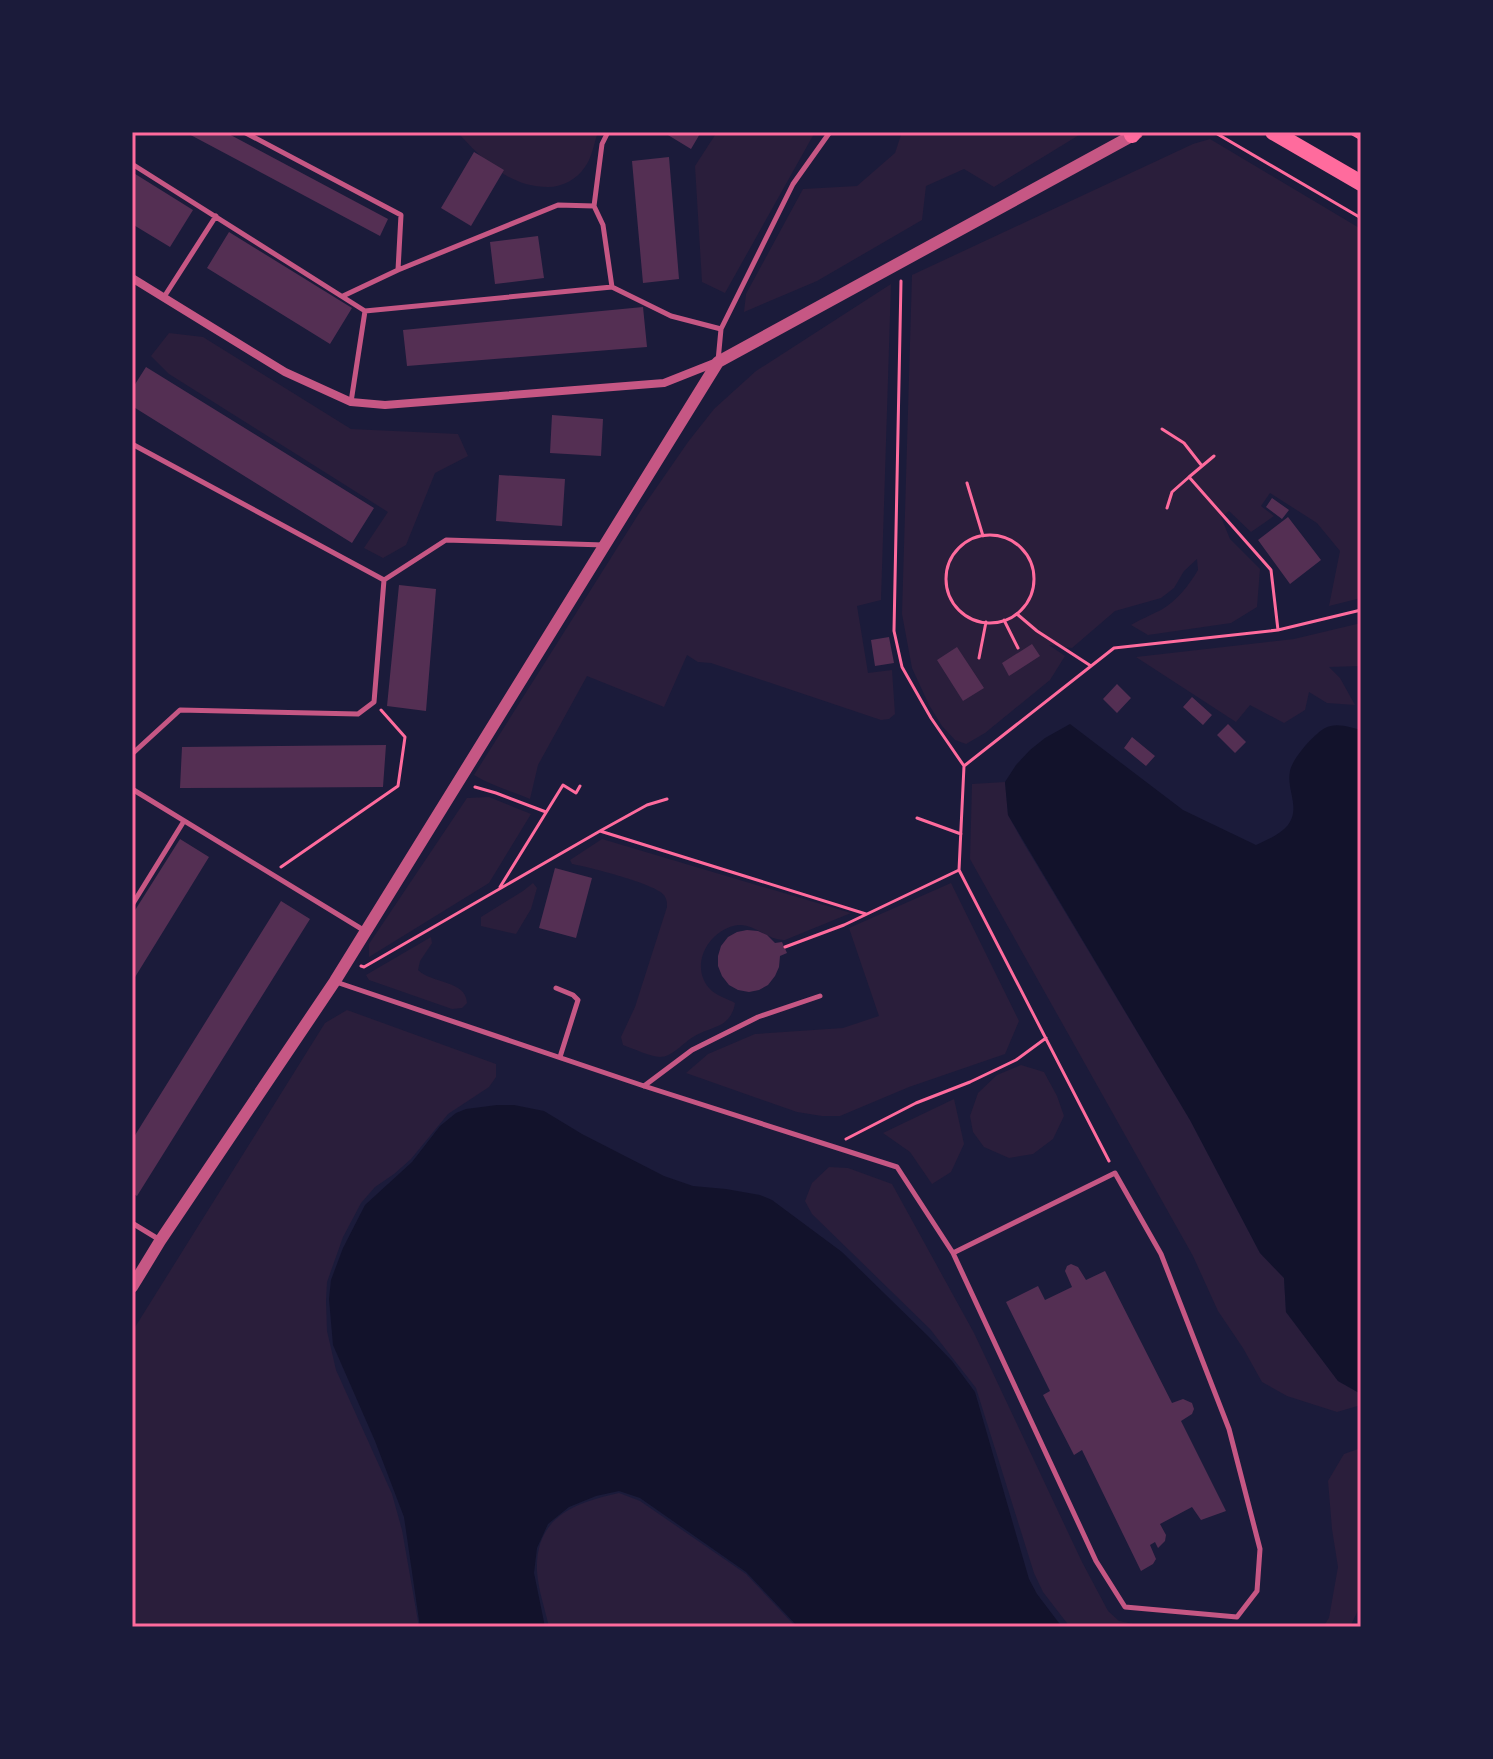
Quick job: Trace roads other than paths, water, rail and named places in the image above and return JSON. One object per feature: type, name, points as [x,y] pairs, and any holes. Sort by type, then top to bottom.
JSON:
[{"type":"main road","points":[[1273,132],[1361,183]]},
{"type":"street","points":[[132,278],[285,372],[351,402],[385,405],[664,383],[718,362],[1135,133]]},
{"type":"street","points":[[132,1287],[335,981],[718,362]]},
{"type":"lane","points":[[244,132],[401,215],[398,270]]},
{"type":"lane","points":[[608,132],[602,144],[594,206],[603,225],[612,287]]},
{"type":"lane","points":[[718,362],[721,329],[793,184],[830,132]]},
{"type":"lane","points":[[132,164],[365,311],[612,287],[671,316],[721,329]]},
{"type":"lane","points":[[343,296],[398,270],[558,205],[594,206]]},
{"type":"lane","points":[[164,298],[216,216]]},
{"type":"lane","points":[[351,402],[365,311]]},
{"type":"lane","points":[[132,444],[384,580]]},
{"type":"lane","points":[[384,580],[446,540],[605,545]]},
{"type":"lane","points":[[132,754],[180,710],[358,714],[374,702],[384,580]]},
{"type":"lane","points":[[132,789],[366,932]]},
{"type":"lane","points":[[132,905],[184,821]]},
{"type":"lane","points":[[335,981],[644,1086],[897,1167],[953,1253],[1096,1561],[1125,1607],[1237,1617],[1257,1591],[1260,1549],[1229,1429],[1161,1254],[1115,1173],[953,1253]]},
{"type":"lane","points":[[556,988],[578,1000],[560,1057]]},
{"type":"lane","points":[[644,1086],[692,1050],[758,1017],[820,996]]},
{"type":"lane","points":[[132,1223],[160,1241]]}]
